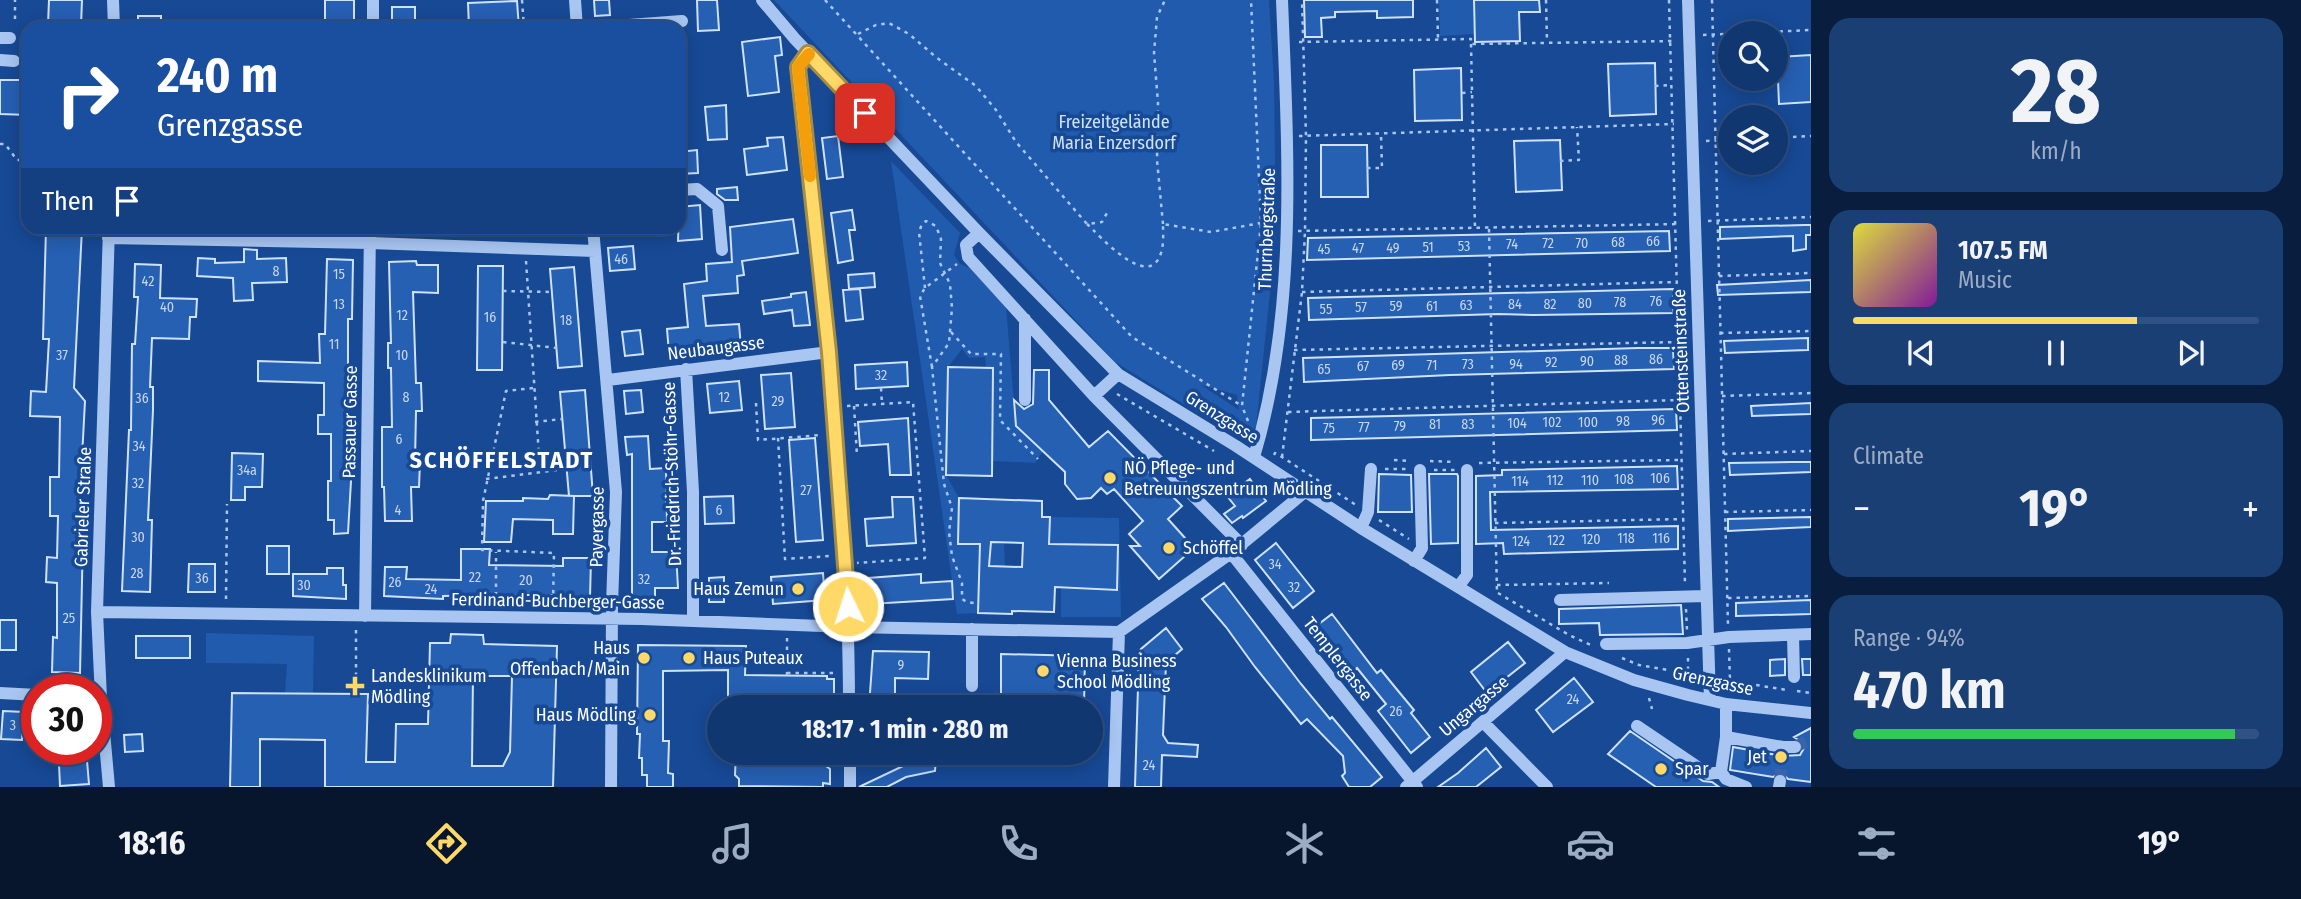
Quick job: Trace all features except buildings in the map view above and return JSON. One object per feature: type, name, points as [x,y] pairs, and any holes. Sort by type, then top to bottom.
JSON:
[{"type":"street","points":[[113,0],[114,21]]},
{"type":"street","points":[[373,0],[373,21]]},
{"type":"street","points":[[575,0],[576,21]]},
{"type":"street","name":"Grenzgasse","points":[[762,0],[808,53],[979,233],[1118,374],[1254,457],[1414,561],[1565,652],[1634,680],[1710,701],[1811,713]]},
{"type":"street","name":"Thurnbergstraße","points":[[1254,457],[1266,415],[1281,323],[1287,136],[1282,0]]},
{"type":"street","name":"Ottensteinstraße","points":[[1688,0],[1710,701]]},
{"type":"street","points":[[808,53],[798,67],[829,352],[849,627],[849,695]]},
{"type":"street","points":[[0,60],[14,61]]},
{"type":"street","points":[[686,190],[697,189],[718,206],[722,250]]},
{"type":"street","points":[[979,233],[965,245],[968,257],[1094,396],[1242,545]]},
{"type":"street","name":"Gabrieler Straße","points":[[98,674],[97,612],[109,235]]},
{"type":"street","points":[[161,235],[595,251]]},
{"type":"street","name":"Passauer Gasse","points":[[360,616],[370,235]]},
{"type":"street","name":"Payergasse","points":[[594,235],[616,492],[611,787]]},
{"type":"street","points":[[1025,319],[1025,400]]},
{"type":"street","name":"Neubaugasse","points":[[608,380],[829,352]]},
{"type":"street","name":"Dr.-Friedrich-Stöhr-Gasse","points":[[686,369],[694,492],[693,621]]},
{"type":"street","points":[[1094,396],[1118,374]]},
{"type":"street","points":[[1458,587],[1467,575],[1468,465]]},
{"type":"street","points":[[1361,528],[1368,513],[1371,469]]},
{"type":"street","points":[[1414,561],[1422,548],[1420,470]]},
{"type":"street","points":[[1114,787],[1119,632],[1231,554],[1306,491]]},
{"type":"street","name":"Templergasse","points":[[1231,554],[1412,785]]},
{"type":"street","points":[[1560,600],[1706,596]]},
{"type":"street","name":"Ferdinand-Buchberger-Gasse","points":[[97,612],[612,619],[1119,632]]},
{"type":"street","points":[[972,629],[972,686]]},
{"type":"street","points":[[1606,644],[1687,643],[1729,637],[1811,634]]},
{"type":"street","points":[[1793,635],[1794,677]]},
{"type":"street","name":"Ungargasse","points":[[1412,785],[1565,652]]},
{"type":"street","points":[[0,693],[21,694]]},
{"type":"street","points":[[1726,704],[1726,737],[1721,772],[1726,779],[1746,787]]},
{"type":"street","points":[[1483,722],[1548,787]]},
{"type":"street","points":[[1637,726],[1708,774],[1721,772]]},
{"type":"street","points":[[1726,737],[1789,747]]},
{"type":"street","name":"Gabrieler Straße","points":[[106,765],[109,787]]},
{"type":"street","points":[[849,765],[849,787]]},
{"type":"path","points":[[15,0],[15,19]]},
{"type":"path","points":[[522,0],[524,21]]},
{"type":"path","points":[[825,0],[1132,337],[1242,406]]},
{"type":"path","points":[[857,35],[889,23],[909,34],[976,86],[996,110],[1016,142],[1087,224],[1116,252],[1142,266],[1154,263],[1161,255],[1163,224],[1157,160],[1158,103],[1154,53],[1157,17],[1165,0]]},
{"type":"path","points":[[1251,0],[1261,223],[1242,406],[1246,418],[1260,436]]},
{"type":"path","points":[[1282,457],[1302,292],[1305,232],[1306,136],[1302,0]]},
{"type":"path","points":[[1437,0],[1438,38]]},
{"type":"path","points":[[1546,0],[1547,44]]},
{"type":"path","points":[[1669,0],[1688,674],[1811,693]]},
{"type":"path","points":[[1712,0],[1730,681]]},
{"type":"path","points":[[1471,44],[1670,42],[1713,32],[1811,30]]},
{"type":"path","points":[[1283,42],[1471,39],[1475,229]]},
{"type":"path","points":[[1656,86],[1672,85]]},
{"type":"path","points":[[1462,93],[1472,92]]},
{"type":"path","points":[[1287,136],[1691,123]]},
{"type":"path","points":[[1560,161],[1579,160],[1577,127]]},
{"type":"path","points":[[1367,168],[1382,168],[1381,133]]},
{"type":"path","points":[[1788,137],[1811,136]]},
{"type":"path","points":[[1692,141],[1715,140]]},
{"type":"path","points":[[0,144],[5,144],[17,160],[21,160]]},
{"type":"path","points":[[1087,224],[1102,222],[1108,211]]},
{"type":"path","points":[[1285,230],[1489,229],[1811,217]]},
{"type":"path","points":[[925,288],[919,232],[926,221],[936,226],[941,239],[939,253],[950,284],[952,308],[951,332],[942,356],[932,367]]},
{"type":"path","points":[[1163,224],[1211,232],[1261,223]]},
{"type":"path","points":[[1489,229],[1497,611]]},
{"type":"path","points":[[525,249],[540,471]]},
{"type":"path","points":[[968,257],[925,288],[919,303],[932,367],[944,484],[952,508],[949,532],[952,556],[962,583],[962,598],[967,602],[979,604]]},
{"type":"path","points":[[1719,276],[1811,273]]},
{"type":"path","points":[[1302,292],[1677,282]]},
{"type":"path","points":[[503,291],[552,292]]},
{"type":"path","points":[[1720,333],[1811,331]]},
{"type":"path","points":[[951,332],[971,354],[1001,354],[1000,420],[1038,459]]},
{"type":"path","points":[[503,342],[556,348]]},
{"type":"path","points":[[1294,350],[1679,342]]},
{"type":"path","points":[[533,388],[506,391],[486,480],[482,550],[554,553],[552,618]]},
{"type":"path","points":[[881,388],[882,404]]},
{"type":"path","points":[[1722,396],[1811,393]]},
{"type":"path","points":[[1288,412],[1680,400]]},
{"type":"path","points":[[778,438],[785,559],[925,558],[913,402],[833,407]]},
{"type":"path","points":[[756,403],[758,440],[835,434]]},
{"type":"path","points":[[854,406],[857,456]]},
{"type":"path","points":[[535,422],[562,419]]},
{"type":"path","points":[[1724,454],[1811,451]]},
{"type":"path","points":[[1394,460],[1468,465],[1682,460]]},
{"type":"path","points":[[486,480],[566,469]]},
{"type":"path","points":[[226,615],[228,505]]},
{"type":"path","points":[[1726,512],[1811,510]]},
{"type":"path","points":[[1495,523],[1684,519]]},
{"type":"path","points":[[496,552],[496,617]]},
{"type":"path","points":[[1497,585],[1618,583]]},
{"type":"path","points":[[1728,598],[1811,596]]},
{"type":"path","points":[[356,690],[360,616]]},
{"type":"path","points":[[787,624],[787,674],[849,674]]},
{"type":"green space","name":"Freizeitgelände Maria Enzersdorf","points":[[774,0],[1269,0],[1274,82],[1276,235],[1256,427],[1244,434],[1234,435],[1115,362]],"holes":[[[1201,385],[1237,395],[1239,410]]]},
{"type":"green space","points":[[1439,0],[1473,0],[1474,34],[1440,36]]},
{"type":"green space","points":[[891,161],[960,233],[954,255],[960,264],[970,268],[1006,307],[1016,426],[1043,451],[1035,463],[993,461],[993,368],[986,368],[985,357],[969,358],[962,349],[948,367],[946,475],[959,498],[959,544],[991,545],[991,542],[1004,542],[1005,567],[979,566],[978,613],[957,614]]},
{"type":"green space","points":[[1050,517],[1119,518],[1121,617],[1061,617],[1061,587],[1117,590],[1118,546],[1049,544]]},
{"type":"green space","points":[[206,633],[314,636],[313,694],[285,694],[287,664],[206,663]]},
{"type":"tunnel","points":[[1795,747],[1811,739]]},
{"type":"tunnel","points":[[1780,781],[1783,747]]},
{"type":"slow traffic","points":[[809,54],[798,67],[810,176]]},
{"type":"place","name":"NÖ Pflege- und Betreuungszentrum Mödling","points":[[1110,478]]},
{"type":"place","name":"Schöffel","points":[[1169,548]]},
{"type":"place","name":"Haus Zemun","points":[[798,589]]},
{"type":"place","name":"Haus Offenbach/Main","points":[[644,658]]},
{"type":"place","name":"Haus Puteaux","points":[[689,658]]},
{"type":"place","name":"Vienna Business School Mödling","points":[[1043,671]]},
{"type":"place","name":"Landesklinikum Mödling","points":[[355,686]]},
{"type":"place","name":"Haus Mödling","points":[[650,715]]},
{"type":"place","name":"Jet","points":[[1781,757]]},
{"type":"place","name":"Spar","points":[[1661,769]]},
{"type":"district","name":"SCHÖFFELSTADT","points":[[502,460]]},
{"type":"route","points":[[848,606],[829,352],[798,67],[808,53],[865,113]]}]
